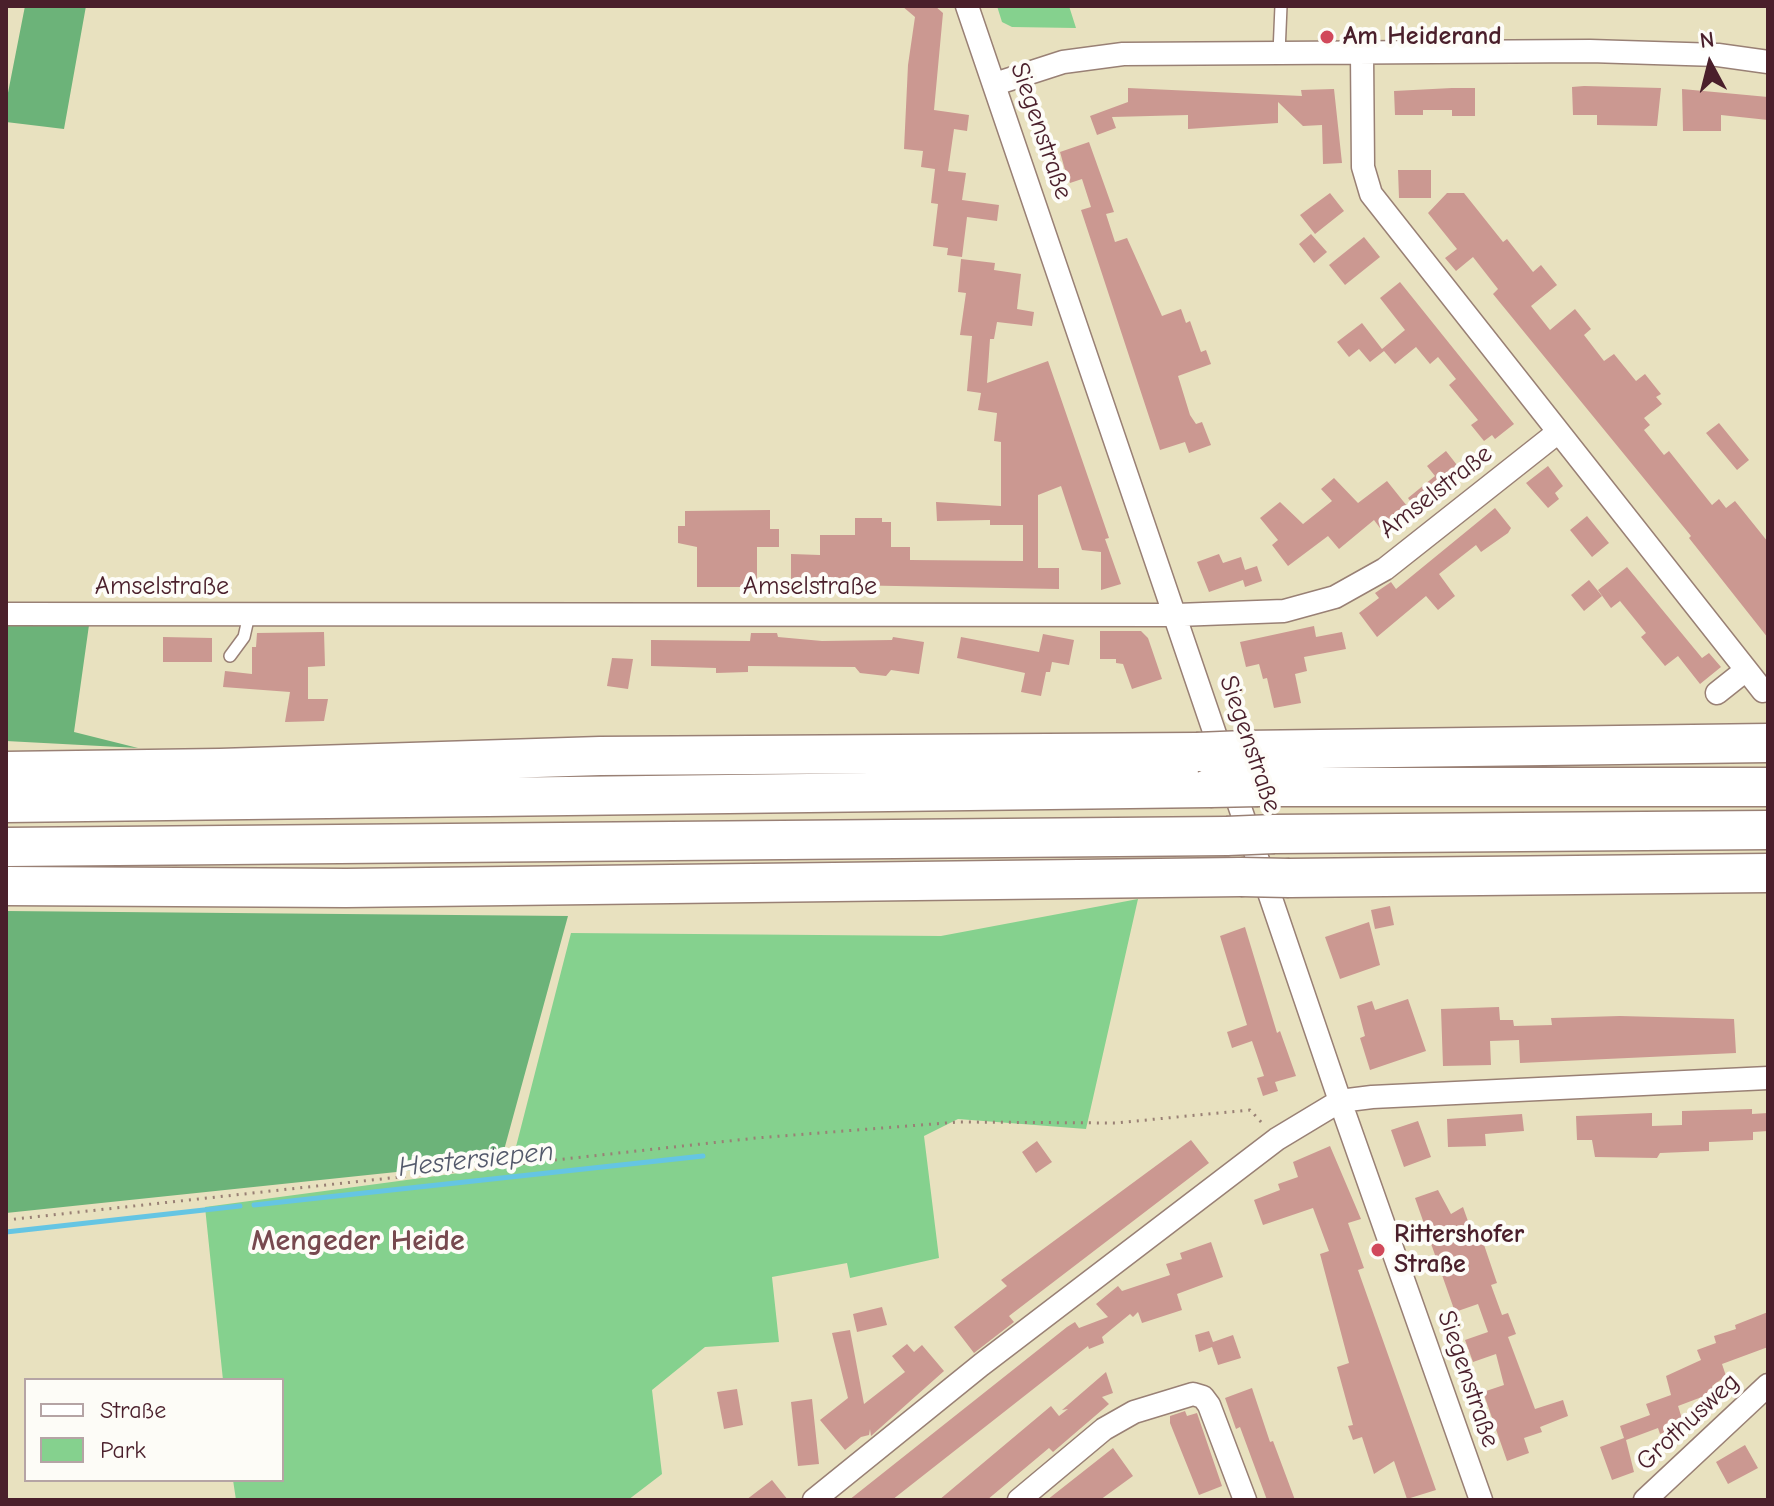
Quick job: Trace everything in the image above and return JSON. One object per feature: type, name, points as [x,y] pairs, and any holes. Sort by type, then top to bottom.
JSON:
[{"type":"highway","points":[[6,771],[236,768],[600,756],[1197,752],[1768,743]]},
{"type":"highway","points":[[6,803],[1258,787],[1768,787]]},
{"type":"highway","points":[[6,847],[1768,830]]},
{"type":"highway","points":[[6,886],[346,888],[1768,873]]},
{"type":"street","name":"Siegenstraße","points":[[967,6],[1177,615],[1340,1101],[1481,1500]]},
{"type":"street","points":[[995,84],[1087,57],[1590,51],[1718,55],[1768,62]]},
{"type":"street","points":[[1362,54],[1363,167],[1371,194],[1763,691]]},
{"type":"street","name":"Amselstraße","points":[[6,614],[1177,615],[1284,611],[1335,597],[1385,569],[1557,433]]},
{"type":"street","points":[[1717,693],[1746,670]]},
{"type":"street","points":[[814,1500],[981,1365],[1277,1139],[1340,1101],[1768,1078]]},
{"type":"street","name":"Grothusweg","points":[[1645,1500],[1768,1385]]},
{"type":"street","points":[[1019,1500],[1104,1429],[1134,1412],[1193,1394],[1203,1397],[1209,1405],[1245,1500]]},
{"type":"lane","points":[[1279,53],[1281,6]]},
{"type":"lane","points":[[230,656],[244,637],[249,615]]},
{"type":"path","points":[[6,1220],[756,1138],[958,1122],[1115,1123],[1250,1110],[1277,1139]]},
{"type":"green space","points":[[25,6],[86,6],[64,129],[6,122],[6,103]]},
{"type":"green space","points":[[997,6],[1069,6],[1076,28],[1012,27],[1002,22]]},
{"type":"green space","points":[[6,625],[89,625],[74,732],[138,748],[6,741]]},
{"type":"green space","points":[[1138,899],[1086,1129],[958,1119],[924,1136],[939,1258],[850,1278],[847,1263],[772,1277],[779,1342],[705,1347],[652,1390],[662,1474],[628,1500],[236,1500],[233,1482],[284,1482],[284,1378],[223,1378],[205,1207],[511,1166],[571,933],[941,936]]},
{"type":"green space","points":[[6,911],[568,916],[501,1161],[6,1213]]},
{"type":"building","points":[[902,6],[935,6],[943,13],[934,110],[969,115],[967,131],[954,129],[948,171],[966,173],[962,200],[999,205],[997,221],[967,217],[962,257],[947,255],[948,248],[933,246],[938,204],[931,203],[935,169],[921,167],[923,151],[904,149],[908,65],[915,17]]},
{"type":"building","points":[[1572,87],[1661,88],[1657,126],[1597,125],[1597,115],[1573,115]]},
{"type":"building","points":[[1128,88],[1302,96],[1301,90],[1334,89],[1342,163],[1323,164],[1322,125],[1303,126],[1278,102],[1278,123],[1188,129],[1188,115],[1112,117],[1116,128],[1097,135],[1090,116],[1128,102]]},
{"type":"building","points":[[1475,88],[1475,116],[1452,116],[1452,110],[1423,110],[1423,115],[1395,115],[1394,91]]},
{"type":"building","points":[[1682,89],[1768,97],[1768,120],[1721,115],[1721,131],[1683,131]]},
{"type":"building","points":[[1089,142],[1114,212],[1106,214],[1115,242],[1127,238],[1162,316],[1181,309],[1186,323],[1190,321],[1201,352],[1206,350],[1211,364],[1178,376],[1190,415],[1196,424],[1202,422],[1211,445],[1189,453],[1185,442],[1160,450],[1081,210],[1091,207],[1082,179],[1070,183],[1065,170],[1060,152]]},
{"type":"building","points":[[1398,170],[1431,170],[1431,198],[1399,198]]},
{"type":"building","points":[[1330,193],[1344,211],[1315,234],[1300,215]]},
{"type":"building","points":[[1447,193],[1464,193],[1503,242],[1507,239],[1533,272],[1541,265],[1557,285],[1531,306],[1550,330],[1575,309],[1591,329],[1584,335],[1604,361],[1614,354],[1636,381],[1645,374],[1661,394],[1656,397],[1662,404],[1644,418],[1650,425],[1644,430],[1664,455],[1669,451],[1712,505],[1719,499],[1726,508],[1735,501],[1768,542],[1768,638],[1689,538],[1691,536],[1493,294],[1498,289],[1473,257],[1456,271],[1445,258],[1457,249],[1428,213]]},
{"type":"building","points":[[1311,234],[1327,252],[1314,263],[1299,244]]},
{"type":"building","points":[[1364,237],[1380,257],[1345,285],[1329,265]]},
{"type":"building","points":[[961,259],[995,263],[994,270],[1021,274],[1017,309],[1034,312],[1032,326],[997,322],[994,339],[990,339],[987,383],[1048,361],[1109,538],[1105,539],[1121,584],[1101,590],[1101,552],[1082,550],[1061,486],[1038,495],[1038,568],[1059,568],[1059,589],[842,585],[842,578],[815,579],[814,588],[791,588],[791,554],[820,555],[820,535],[855,535],[855,518],[882,518],[882,522],[891,522],[891,547],[910,547],[910,560],[1023,561],[1023,525],[990,525],[990,520],[937,521],[936,502],[1001,506],[1001,442],[994,441],[997,413],[978,410],[981,393],[967,391],[972,336],[960,335],[966,293],[958,292]]},
{"type":"building","points":[[1400,282],[1514,424],[1495,439],[1492,435],[1484,441],[1471,425],[1478,420],[1449,385],[1456,379],[1438,357],[1430,364],[1416,347],[1395,364],[1384,351],[1370,362],[1359,349],[1349,357],[1337,342],[1362,323],[1382,349],[1405,330],[1380,298]]},
{"type":"building","points":[[1719,423],[1749,460],[1737,470],[1706,433]]},
{"type":"building","points":[[1446,451],[1464,474],[1418,511],[1408,498],[1435,476],[1427,466]]},
{"type":"building","points":[[1548,466],[1563,486],[1555,493],[1559,499],[1548,508],[1526,483]]},
{"type":"building","points":[[1334,478],[1358,503],[1387,481],[1407,506],[1380,528],[1374,520],[1339,549],[1328,536],[1288,566],[1272,545],[1278,540],[1260,518],[1280,502],[1303,524],[1332,501],[1321,489]]},
{"type":"building","points":[[1495,508],[1511,528],[1508,533],[1481,552],[1476,545],[1439,574],[1455,596],[1438,610],[1426,596],[1377,637],[1359,613],[1379,598],[1375,593],[1391,582],[1396,589]]},
{"type":"building","points":[[770,510],[770,529],[779,529],[779,547],[757,547],[757,587],[697,587],[697,547],[678,543],[678,526],[685,526],[685,511]]},
{"type":"building","points":[[1587,516],[1609,543],[1592,557],[1570,530]]},
{"type":"building","points":[[1219,554],[1223,563],[1241,557],[1245,570],[1257,566],[1262,581],[1245,587],[1243,580],[1209,592],[1197,562]]},
{"type":"building","points":[[1627,567],[1702,658],[1709,653],[1721,667],[1700,684],[1678,656],[1665,666],[1641,637],[1646,633],[1620,601],[1611,608],[1598,590]]},
{"type":"building","points":[[1589,580],[1602,596],[1584,611],[1571,595]]},
{"type":"building","points":[[1314,626],[1316,637],[1342,632],[1346,649],[1304,657],[1307,671],[1295,674],[1301,703],[1274,708],[1267,678],[1263,679],[1259,664],[1246,667],[1240,642]]},
{"type":"building","points":[[1100,631],[1141,631],[1148,638],[1162,679],[1132,689],[1123,664],[1116,663],[1116,659],[1100,659]]},
{"type":"building","points":[[324,632],[325,666],[308,667],[308,699],[328,699],[324,721],[285,722],[290,692],[223,687],[225,671],[252,674],[252,647],[256,647],[257,633]]},
{"type":"building","points":[[751,633],[777,633],[778,637],[822,641],[892,640],[893,637],[924,642],[919,674],[891,670],[886,676],[860,673],[855,667],[748,666],[748,672],[716,673],[716,668],[651,666],[651,640],[750,641]]},
{"type":"building","points":[[1043,634],[1074,640],[1069,665],[1052,662],[1050,672],[1046,672],[1041,696],[1021,692],[1025,673],[957,658],[961,637],[1039,652]]},
{"type":"building","points":[[163,637],[212,638],[212,662],[163,662]]},
{"type":"building","points":[[612,658],[633,659],[628,689],[607,686]]},
{"type":"building","points":[[1390,906],[1394,925],[1375,929],[1371,910]]},
{"type":"building","points":[[1369,922],[1380,965],[1340,979],[1325,937]]},
{"type":"building","points":[[1245,927],[1277,1033],[1280,1031],[1296,1076],[1275,1082],[1278,1091],[1263,1096],[1257,1078],[1264,1076],[1252,1041],[1232,1048],[1227,1032],[1247,1025],[1220,936]]},
{"type":"building","points":[[1408,999],[1426,1051],[1370,1070],[1360,1038],[1365,1036],[1357,1006],[1372,1001],[1375,1010]]},
{"type":"building","points":[[1499,1007],[1500,1020],[1513,1020],[1514,1026],[1552,1025],[1551,1018],[1734,1019],[1736,1053],[1520,1063],[1519,1040],[1490,1041],[1491,1065],[1443,1066],[1441,1009]]},
{"type":"building","points":[[1752,1109],[1752,1114],[1768,1113],[1768,1131],[1753,1132],[1753,1140],[1709,1142],[1709,1151],[1660,1153],[1657,1158],[1595,1157],[1592,1140],[1577,1140],[1576,1116],[1652,1113],[1652,1126],[1682,1125],[1682,1111]]},
{"type":"building","points":[[1522,1114],[1524,1131],[1485,1134],[1486,1146],[1448,1147],[1447,1119]]},
{"type":"building","points":[[1418,1121],[1431,1157],[1404,1167],[1391,1130]]},
{"type":"building","points":[[1191,1140],[1209,1163],[1009,1316],[1014,1322],[974,1353],[954,1327],[1007,1286],[1001,1280]]},
{"type":"building","points":[[1037,1141],[1052,1162],[1036,1173],[1022,1152]]},
{"type":"building","points":[[1330,1146],[1361,1219],[1348,1223],[1364,1268],[1358,1270],[1436,1490],[1407,1499],[1394,1461],[1374,1474],[1362,1437],[1353,1440],[1348,1426],[1353,1425],[1337,1367],[1349,1363],[1320,1254],[1329,1251],[1313,1208],[1263,1225],[1254,1200],[1280,1190],[1278,1184],[1298,1177],[1293,1162]]},
{"type":"building","points":[[1438,1190],[1451,1214],[1463,1207],[1475,1241],[1482,1239],[1497,1283],[1491,1285],[1502,1315],[1508,1313],[1516,1334],[1508,1337],[1535,1409],[1563,1400],[1568,1416],[1540,1427],[1542,1432],[1524,1438],[1529,1453],[1507,1461],[1483,1392],[1504,1385],[1496,1354],[1473,1362],[1465,1340],[1488,1332],[1478,1304],[1455,1312],[1415,1198]]},
{"type":"building","points":[[1211,1242],[1223,1277],[1177,1294],[1182,1310],[1142,1323],[1138,1312],[1133,1317],[1130,1314],[1102,1337],[1104,1343],[1089,1349],[1088,1346],[892,1500],[849,1500],[1067,1327],[1075,1322],[1079,1328],[1108,1317],[1096,1304],[1118,1286],[1122,1291],[1170,1275],[1166,1264],[1182,1259],[1180,1253]]},
{"type":"building","points":[[882,1307],[887,1325],[857,1332],[853,1314]]},
{"type":"building","points":[[1768,1312],[1768,1347],[1722,1364],[1726,1376],[1712,1386],[1715,1392],[1678,1406],[1684,1425],[1660,1434],[1658,1428],[1626,1440],[1634,1472],[1612,1480],[1600,1447],[1624,1438],[1620,1426],[1650,1415],[1646,1404],[1671,1395],[1666,1376],[1701,1360],[1697,1350],[1716,1343],[1714,1336],[1736,1329],[1735,1325]]},
{"type":"building","points":[[850,1330],[864,1404],[905,1372],[892,1356],[907,1344],[914,1352],[922,1345],[944,1371],[871,1436],[870,1429],[869,1435],[861,1437],[845,1450],[820,1420],[848,1398],[832,1333]]},
{"type":"building","points":[[1209,1331],[1213,1342],[1233,1335],[1241,1358],[1218,1365],[1212,1347],[1199,1352],[1195,1335]]},
{"type":"building","points":[[1106,1372],[1113,1393],[1102,1397],[1109,1404],[1053,1452],[1049,1448],[987,1500],[939,1500],[1051,1406],[1059,1416]]},
{"type":"building","points":[[1252,1388],[1270,1442],[1273,1441],[1295,1500],[1267,1500],[1240,1427],[1236,1429],[1225,1398]]},
{"type":"building","points":[[737,1389],[743,1425],[724,1429],[717,1392]]},
{"type":"building","points":[[812,1399],[819,1464],[798,1466],[791,1402]]},
{"type":"building","points":[[1185,1411],[1187,1416],[1197,1413],[1222,1486],[1199,1495],[1170,1423],[1170,1416]]},
{"type":"building","points":[[1745,1445],[1758,1468],[1728,1484],[1716,1462]]},
{"type":"building","points":[[1113,1448],[1133,1476],[1100,1500],[1047,1500]]},
{"type":"building","points":[[772,1480],[788,1500],[746,1500]]},
{"type":"waterway","name":"Hestersiepen","points":[[254,1205],[703,1156]]},
{"type":"waterway","name":"Hestersiepen","points":[[6,1232],[240,1206]]},
{"type":"place","name":"Am Heiderand","points":[[1327,37]]},
{"type":"place","name":"Rittershofer Straße","points":[[1378,1250]]},
{"type":"district","name":"Mengeder Heide","points":[[358,1242]]}]
